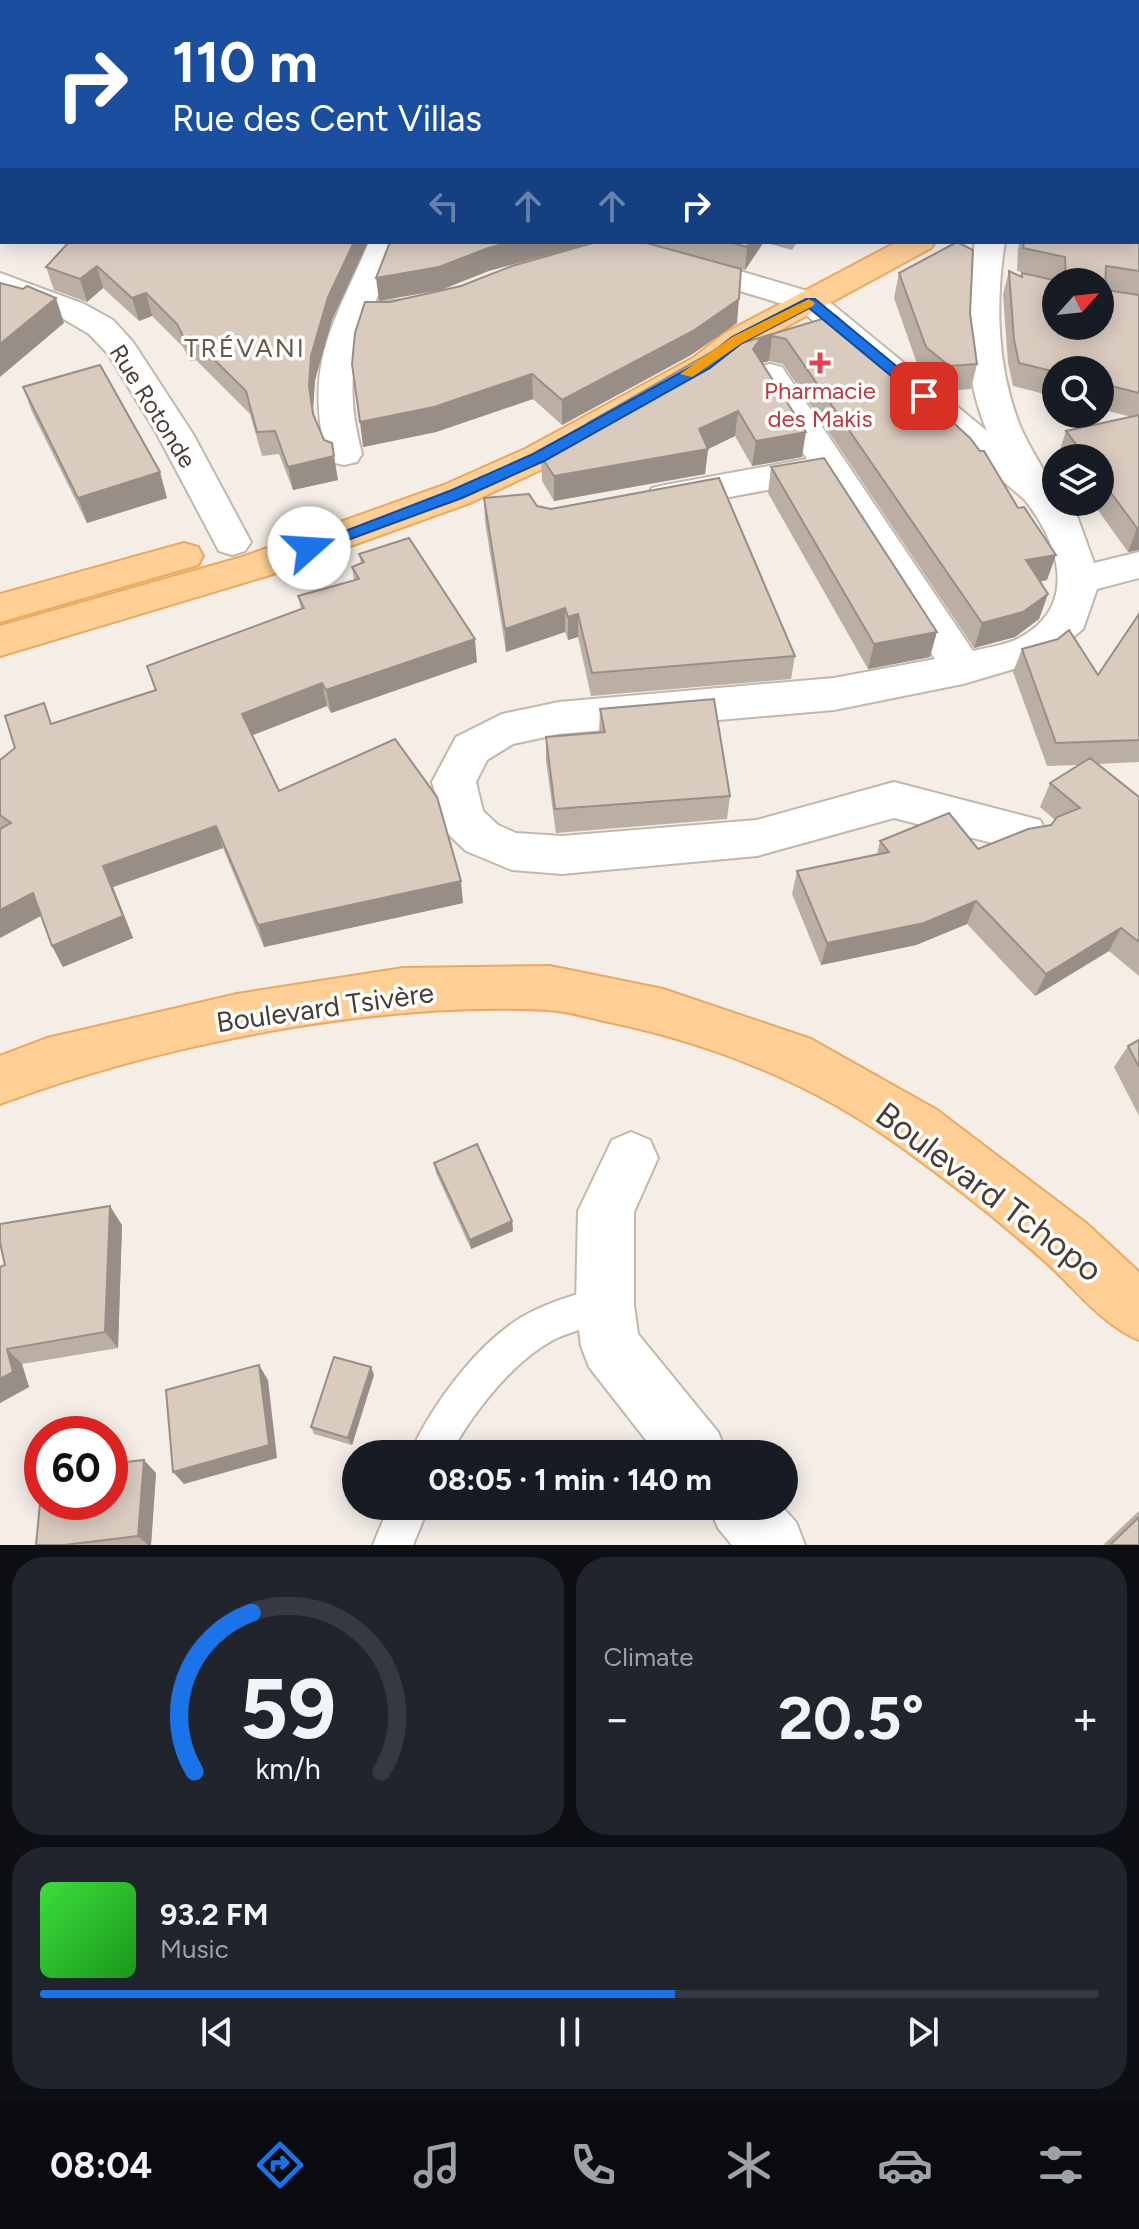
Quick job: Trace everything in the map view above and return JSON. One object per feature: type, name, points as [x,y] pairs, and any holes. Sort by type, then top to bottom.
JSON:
[{"type":"main road","points":[[0,608],[232,542],[477,454],[692,354],[737,340],[916,245]]},
{"type":"main road","points":[[0,641],[309,548],[457,494],[538,457],[705,365],[737,340]]},
{"type":"main road","points":[[232,542],[309,548]]},
{"type":"main road","points":[[77,619],[136,590],[219,564],[232,542]]},
{"type":"main road","name":"Boulevard Tsivère","points":[[0,1080],[47,1061],[237,1016],[403,990],[550,988],[663,1011],[793,1055]]},
{"type":"main road","name":"Boulevard Tchopo","points":[[793,1055],[918,1128],[1066,1243],[1139,1311]]},
{"type":"street","points":[[344,454],[332,408],[333,368],[383,244]]},
{"type":"street","points":[[649,255],[810,302],[1037,491],[1058,516],[1080,580],[1069,619],[1034,649],[963,669],[834,694],[559,718],[502,730],[471,749],[454,782],[463,820],[482,838],[512,851],[562,855],[757,838],[894,800],[1024,833]]},
{"type":"street","points":[[994,264],[984,329],[992,382],[1003,426],[1037,491]]},
{"type":"street","name":"Rue Rotonde","points":[[0,282],[73,311],[101,327],[121,349],[175,434],[232,542]]},
{"type":"street","points":[[354,315],[392,314],[451,301]]},
{"type":"street","points":[[770,374],[963,669]]},
{"type":"street","points":[[637,502],[828,467]]},
{"type":"street","points":[[1080,580],[1139,565]]},
{"type":"street","points":[[631,1158],[606,1211],[605,1305],[610,1346],[685,1440]]},
{"type":"street","points":[[752,1520],[773,1545]]},
{"type":"lane","points":[[436,1440],[506,1348],[560,1315],[605,1305]]},
{"type":"lane","points":[[393,1545],[403,1520]]},
{"type":"building","points":[[67,244],[353,244],[328,297],[311,356],[309,386],[313,414],[324,440],[332,443],[334,456],[288,467],[275,431],[257,432],[246,391],[190,336],[184,338],[177,324],[146,293],[132,298],[97,266],[80,279],[46,267]]},
{"type":"building","points":[[389,244],[503,244],[439,267],[376,278]]},
{"type":"building","points":[[589,244],[650,244],[741,269],[739,299],[693,331],[562,400],[532,374],[434,407],[360,422],[352,364],[355,333],[365,302],[390,302],[461,286],[512,266]]},
{"type":"building","points":[[953,244],[973,250],[970,313],[977,364],[949,366],[926,347],[899,273]]},
{"type":"building","points":[[1024,244],[1139,244],[1139,271],[1106,266],[1066,268],[1065,257],[1023,248]]},
{"type":"building","points":[[1009,271],[1022,277],[1022,273],[1042,278],[1042,340],[1114,340],[1114,291],[1139,295],[1139,393],[1114,387],[1114,356],[1042,356],[1042,369],[1019,363],[1014,340]]},
{"type":"building","points":[[0,283],[23,289],[27,286],[56,298],[0,344]]},
{"type":"building","points":[[835,315],[970,438],[980,451],[984,451],[1018,508],[1024,507],[1056,555],[1026,560],[1048,594],[1023,612],[982,623],[786,339],[772,336],[760,339],[753,349],[806,432],[756,441],[738,411],[699,429],[708,449],[554,476],[541,456],[594,428],[588,423],[736,338],[736,345]]},
{"type":"building","points":[[100,365],[160,472],[78,498],[23,387]]},
{"type":"building","points":[[1139,415],[1139,528],[1114,497],[1114,444],[1076,444],[1066,431],[1114,428],[1114,420]]},
{"type":"building","points":[[824,458],[937,632],[874,644],[771,467]]},
{"type":"building","points":[[719,478],[795,656],[592,673],[578,614],[568,617],[565,608],[505,629],[484,498],[529,494],[537,506],[551,509]]},
{"type":"building","points":[[409,538],[475,639],[326,690],[322,683],[242,714],[279,791],[395,739],[437,797],[461,881],[258,925],[216,826],[103,866],[123,916],[52,946],[33,893],[0,910],[0,829],[11,823],[0,815],[0,760],[15,748],[5,716],[44,703],[51,724],[156,690],[147,666],[304,608],[298,596],[359,579],[352,567],[364,562],[359,554]]},
{"type":"building","points":[[1139,614],[1139,740],[1056,743],[1022,649],[1058,639],[1069,630],[1098,675]]},
{"type":"building","points":[[714,699],[730,796],[555,809],[546,737],[605,732],[600,709]]},
{"type":"building","points":[[1090,758],[1139,797],[1139,942],[1121,928],[1046,974],[976,901],[924,923],[827,943],[797,871],[889,852],[880,841],[949,813],[978,849],[1028,829],[1051,825],[1057,817],[1080,808],[1050,783]]},
{"type":"building","points":[[1139,1040],[1139,1067],[1128,1046]]},
{"type":"building","points":[[477,1144],[512,1221],[470,1240],[434,1163]]},
{"type":"building","points":[[110,1206],[105,1332],[7,1349],[13,1372],[0,1379],[0,1267],[5,1265],[0,1224]]},
{"type":"building","points":[[334,1357],[371,1367],[348,1438],[311,1427]]},
{"type":"building","points":[[259,1365],[269,1445],[173,1472],[166,1390]]},
{"type":"building","points":[[144,1460],[138,1536],[64,1545],[36,1545],[38,1520],[128,1520],[128,1462]]},
{"type":"building","points":[[1139,1517],[1139,1545],[1110,1545]]},
{"type":"slow traffic","points":[[687,374],[705,365],[737,340],[809,303]]},
{"type":"place","name":"Pharmacie des Makis","points":[[820,363]]},
{"type":"district","name":"TRÉVANI","points":[[245,348]]},
{"type":"route","points":[[309,548],[457,494],[538,457],[705,365],[737,340],[810,302],[924,396]]}]
